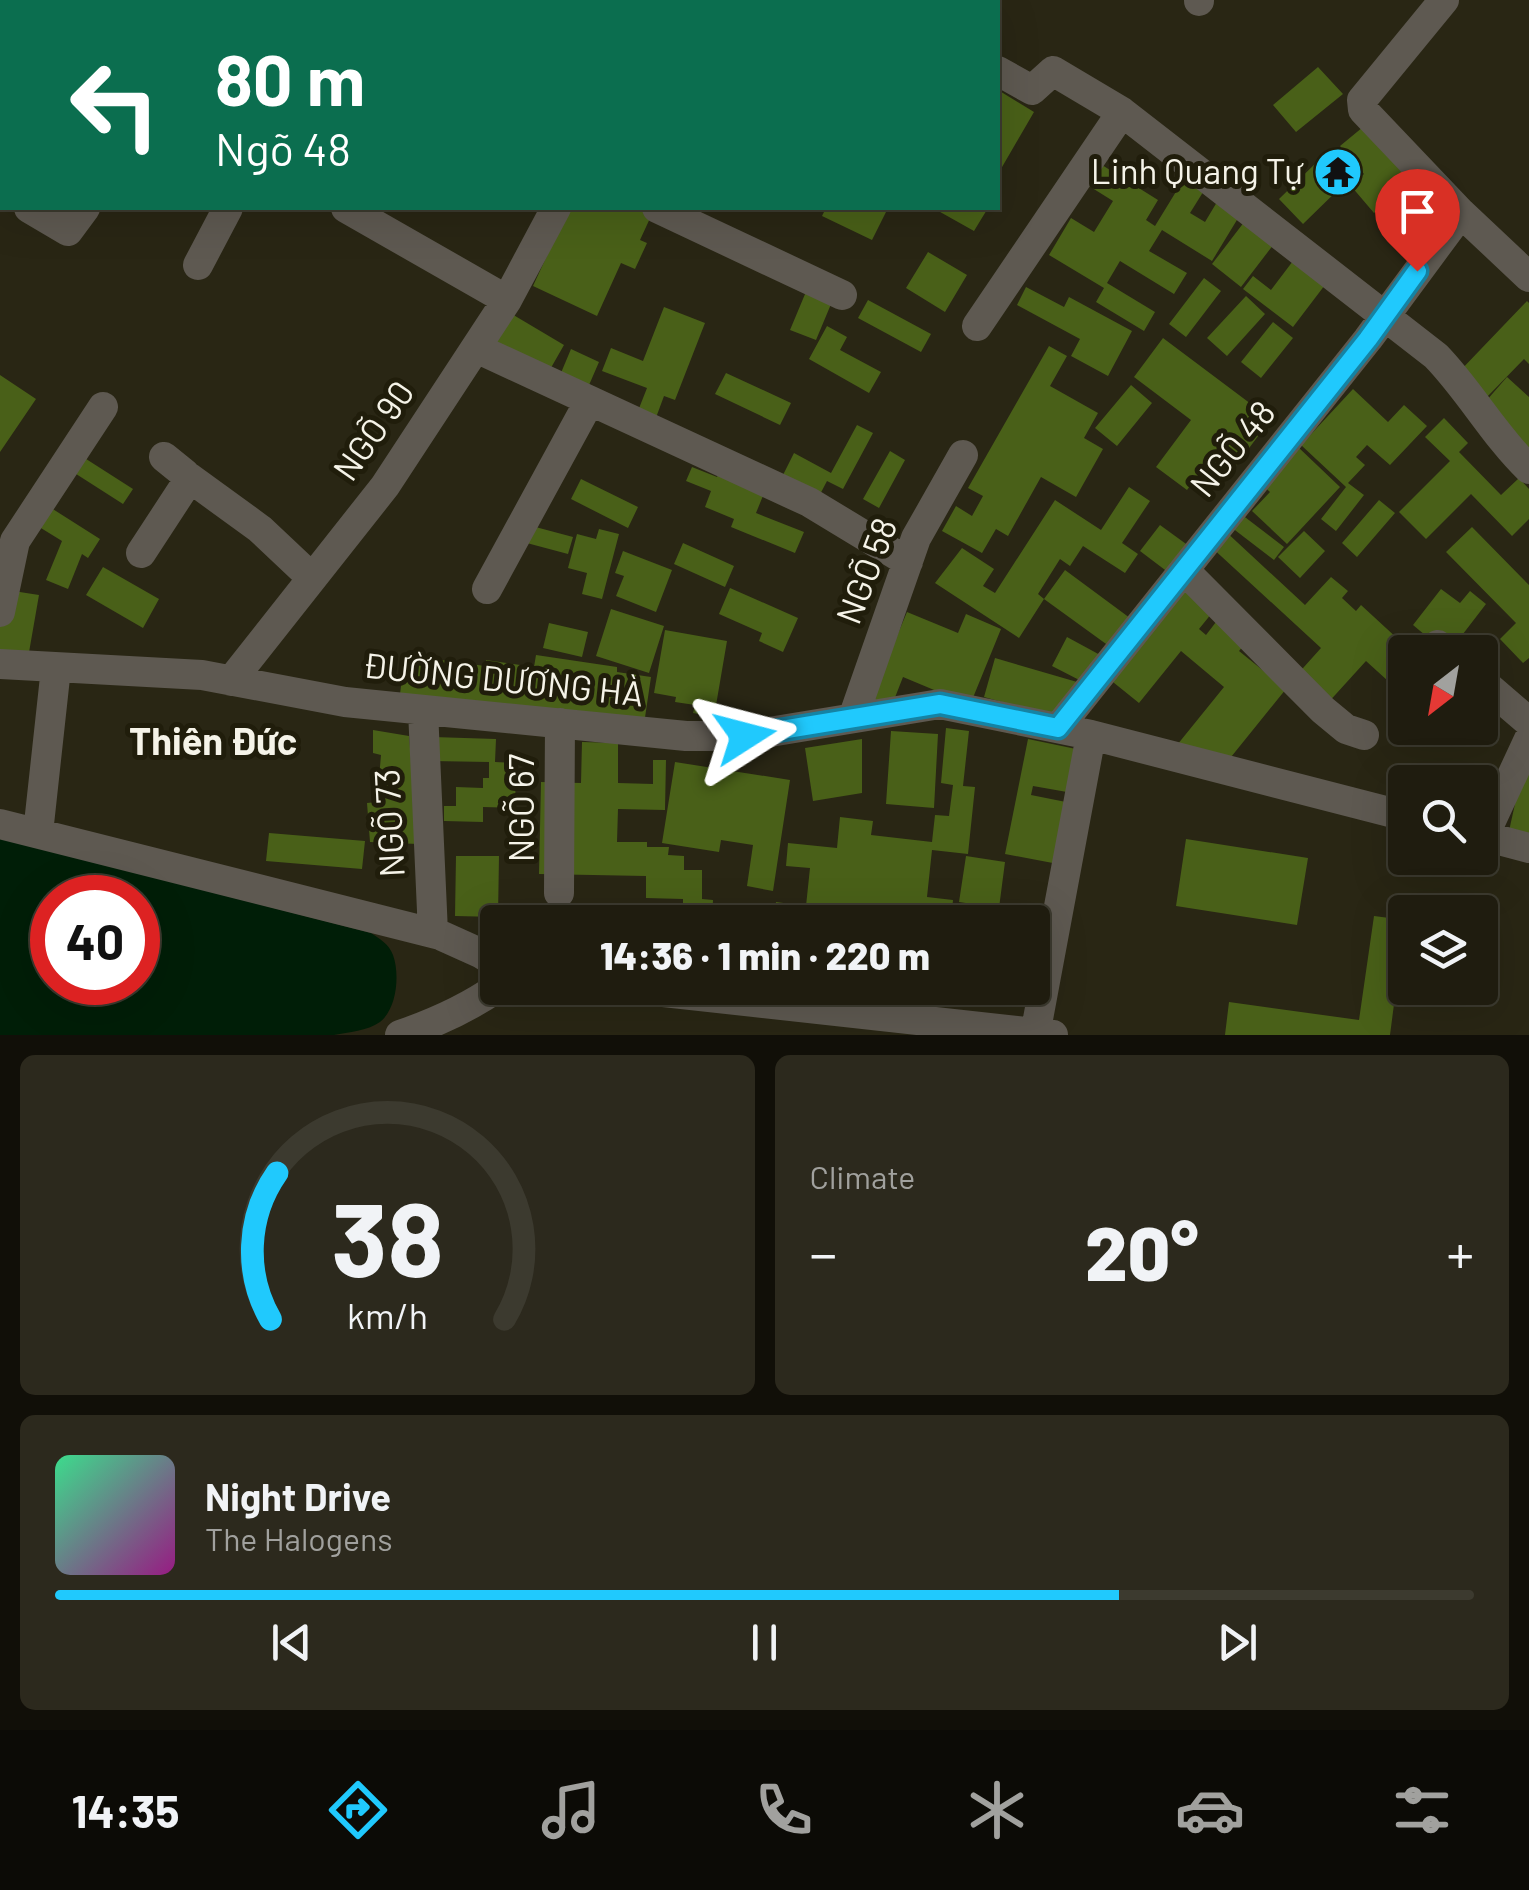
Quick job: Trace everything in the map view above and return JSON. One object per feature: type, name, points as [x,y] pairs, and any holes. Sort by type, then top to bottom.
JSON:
[{"type":"street","points":[[1444,0],[1362,100],[1364,110],[1461,213],[1529,276]]},
{"type":"street","points":[[1000,72],[1032,90],[1053,71],[1122,112],[1436,356],[1494,432],[1529,470]]},
{"type":"street","points":[[977,326],[1122,112]]},
{"type":"street","points":[[38,210],[76,219]]},
{"type":"street","points":[[198,264],[227,210]]},
{"type":"street","points":[[350,210],[507,300]]},
{"type":"street","name":"NGÕ 90","points":[[231,681],[384,486],[507,300],[555,210]]},
{"type":"street","points":[[661,210],[842,294]]},
{"type":"street","name":"NGÕ 48","points":[[1058,728],[1368,339],[1461,213]]},
{"type":"street","points":[[476,348],[809,502],[908,562]]},
{"type":"street","points":[[487,589],[589,402]]},
{"type":"street","points":[[0,612],[16,541],[103,407]]},
{"type":"street","name":"NGÕ 58","points":[[853,718],[916,538],[964,456]]},
{"type":"street","points":[[140,553],[190,478],[260,530],[312,578]]},
{"type":"street","points":[[1184,570],[1324,710],[1346,729],[1364,735]]},
{"type":"street","name":"ĐƯỜNG DƯƠNG HÀ","points":[[0,664],[202,675],[345,702],[686,736],[745,736],[940,704],[1091,735],[1388,812]]},
{"type":"street","points":[[38,832],[56,668]]},
{"type":"street","points":[[1498,695],[1529,722]]},
{"type":"street","name":"NGÕ 73","points":[[422,710],[433,934]]},
{"type":"street","name":"NGÕ 67","points":[[560,724],[560,893]]},
{"type":"street","points":[[780,1005],[1042,1034],[1091,735]]},
{"type":"street","points":[[1498,803],[1529,739]]},
{"type":"street","points":[[0,824],[433,934],[480,953]]},
{"type":"street","points":[[1498,840],[1529,848]]},
{"type":"street","points":[[400,1035],[480,998]]},
{"type":"shaded area","points":[[0,838],[144,875],[30,875],[30,1005],[160,1005],[160,879],[371,933],[384,942],[395,963],[396,991],[390,1009],[375,1025],[334,1035],[0,1035]]},
{"type":"building","points":[[1318,67],[1343,94],[1296,132],[1273,105]]},
{"type":"building","points":[[1000,91],[1034,112],[1000,171]]},
{"type":"building","points":[[1363,127],[1418,176],[1374,213],[1351,186],[1364,174],[1340,146]]},
{"type":"building","points":[[1320,159],[1344,184],[1303,224],[1279,199]]},
{"type":"building","points":[[1102,165],[1158,200],[1146,220],[1155,226],[1185,177],[1205,189],[1190,213],[1205,222],[1220,197],[1243,210],[1212,261],[1162,230],[1149,251],[1187,273],[1174,294],[1120,261],[1107,283],[1155,312],[1144,331],[1096,302],[1104,288],[1049,255],[1071,218],[1094,232],[1113,201],[1089,186]]},
{"type":"building","points":[[568,210],[643,210],[652,214],[640,240],[647,243],[635,269],[621,263],[597,316],[533,286]]},
{"type":"building","points":[[825,210],[887,210],[872,240],[822,216]]},
{"type":"building","points":[[937,210],[987,210],[974,231]]},
{"type":"building","points":[[1248,217],[1277,240],[1241,287],[1212,264]]},
{"type":"building","points":[[928,252],[967,275],[945,312],[906,288]]},
{"type":"building","points":[[1299,253],[1331,277],[1293,327],[1243,289],[1253,276],[1271,290]]},
{"type":"building","points":[[1204,278],[1221,291],[1186,337],[1169,324]]},
{"type":"building","points":[[808,287],[834,297],[816,340],[790,330]]},
{"type":"building","points":[[1026,287],[1064,307],[1069,297],[1132,331],[1108,376],[1071,356],[1080,339],[1017,305]]},
{"type":"building","points":[[1246,296],[1265,314],[1227,356],[1207,338]]},
{"type":"building","points":[[868,300],[931,334],[921,352],[858,318]]},
{"type":"building","points":[[1527,301],[1529,364],[1524,359],[1486,398],[1458,373]]},
{"type":"building","points":[[664,307],[705,323],[675,400],[664,396],[654,423],[636,416],[647,388],[602,371],[611,348],[643,361]]},
{"type":"building","points":[[505,310],[564,345],[544,380],[484,345]]},
{"type":"building","points":[[1273,322],[1293,338],[1261,378],[1241,362]]},
{"type":"building","points":[[827,326],[847,337],[840,350],[881,372],[869,393],[809,359]]},
{"type":"building","points":[[1163,338],[1271,419],[1225,480],[1205,466],[1187,490],[1156,467],[1191,420],[1134,377]]},
{"type":"building","points":[[1049,346],[1067,356],[1050,386],[1098,413],[1084,438],[1103,449],[1076,497],[1041,477],[1008,536],[996,529],[982,553],[942,531],[956,506],[972,516],[983,496],[968,488]]},
{"type":"building","points":[[571,349],[599,362],[586,392],[558,380]]},
{"type":"building","points":[[726,373],[791,403],[780,425],[715,394]]},
{"type":"building","points":[[0,375],[36,399],[0,452]]},
{"type":"building","points":[[1507,377],[1529,397],[1529,452],[1480,408]]},
{"type":"building","points":[[1131,385],[1152,403],[1117,446],[1095,428]]},
{"type":"building","points":[[1353,389],[1388,422],[1404,405],[1427,426],[1390,465],[1367,445],[1356,457],[1365,465],[1348,483],[1364,495],[1336,531],[1321,519],[1346,487],[1301,445]]},
{"type":"building","points":[[1444,418],[1468,443],[1459,452],[1501,495],[1519,478],[1529,489],[1529,519],[1512,536],[1471,494],[1426,539],[1399,512],[1450,461],[1425,437]]},
{"type":"building","points":[[857,425],[873,433],[843,489],[827,481],[816,502],[779,483],[794,453],[831,473]]},
{"type":"building","points":[[1297,446],[1340,487],[1287,544],[1252,511],[1270,492],[1261,484]]},
{"type":"building","points":[[890,451],[905,460],[879,508],[863,499]]},
{"type":"building","points":[[83,457],[133,489],[123,504],[73,472]]},
{"type":"building","points":[[692,467],[717,477],[721,468],[767,486],[756,513],[804,532],[795,553],[731,527],[734,519],[705,507],[711,491],[686,481]]},
{"type":"building","points":[[581,479],[638,507],[628,528],[571,499]]},
{"type":"building","points":[[1129,487],[1150,501],[1122,543],[1138,554],[1125,573],[1083,546],[1070,566],[1060,559],[1038,594],[1044,599],[1019,638],[935,583],[962,548],[994,569],[983,586],[995,593],[1055,500],[1101,530]]},
{"type":"building","points":[[1379,500],[1395,513],[1357,557],[1342,543]]},
{"type":"building","points":[[48,506],[100,539],[88,558],[82,554],[68,589],[46,580],[62,541],[36,525]]},
{"type":"building","points":[[1237,511],[1284,547],[1274,560],[1227,524]]},
{"type":"building","points":[[528,525],[573,537],[568,554],[523,542]]},
{"type":"building","points":[[1160,525],[1193,549],[1173,576],[1140,551]]},
{"type":"building","points":[[1472,527],[1529,585],[1529,658],[1523,663],[1500,639],[1516,623],[1446,552]]},
{"type":"building","points":[[599,529],[619,534],[602,599],[582,594],[587,573],[568,568],[577,534],[596,539]]},
{"type":"building","points":[[1223,529],[1305,605],[1331,577],[1348,591],[1342,598],[1356,611],[1361,605],[1394,635],[1388,635],[1388,681],[1366,661],[1326,705],[1295,677],[1321,648],[1209,545]]},
{"type":"building","points":[[1304,531],[1325,551],[1300,578],[1278,557]]},
{"type":"building","points":[[683,543],[734,566],[725,587],[674,564]]},
{"type":"building","points":[[623,551],[672,570],[656,612],[616,596],[624,576],[615,573]]},
{"type":"building","points":[[103,567],[159,599],[143,628],[86,595]]},
{"type":"building","points":[[0,568],[7,590],[39,595],[28,658],[0,653]]},
{"type":"building","points":[[1065,570],[1134,621],[1113,649],[1044,599]]},
{"type":"building","points":[[1181,579],[1216,608],[1199,629],[1206,635],[1216,622],[1244,645],[1239,651],[1286,689],[1227,762],[1173,750],[1224,687],[1181,651],[1139,703],[1103,674]]},
{"type":"building","points":[[730,588],[798,618],[783,652],[759,641],[762,633],[719,614]]},
{"type":"building","points":[[1441,589],[1460,603],[1470,591],[1486,604],[1462,635],[1425,635],[1413,625]]},
{"type":"building","points":[[611,609],[664,626],[649,673],[596,656]]},
{"type":"building","points":[[907,612],[958,633],[966,614],[1001,629],[970,705],[903,677],[894,700],[869,703]]},
{"type":"building","points":[[549,623],[588,632],[582,657],[543,648]]},
{"type":"building","points":[[665,630],[727,641],[714,717],[693,713],[695,705],[675,702],[676,697],[654,693]]},
{"type":"building","points":[[1067,637],[1102,656],[1087,684],[1052,666]]},
{"type":"building","points":[[405,655],[485,666],[486,660],[534,667],[536,655],[617,667],[617,672],[651,677],[643,731],[400,694]]},
{"type":"building","points":[[995,658],[1084,684],[1063,719],[984,697]]},
{"type":"building","points":[[946,728],[969,731],[963,786],[975,787],[968,854],[932,850],[927,897],[953,900],[953,905],[806,905],[810,868],[786,866],[788,843],[837,848],[840,817],[873,821],[871,835],[932,842],[935,815],[949,816],[953,785],[941,783]]},
{"type":"building","points":[[373,730],[409,736],[418,844],[370,842],[367,803],[377,802],[381,755],[373,753]]},
{"type":"building","points":[[891,731],[938,734],[934,808],[886,804]]},
{"type":"building","points":[[433,737],[496,739],[495,762],[516,763],[515,808],[483,807],[483,822],[444,821],[444,806],[456,806],[456,787],[483,788],[483,778],[489,778],[489,762],[432,761]]},
{"type":"building","points":[[862,739],[862,793],[813,801],[805,748]]},
{"type":"building","points":[[1028,739],[1076,749],[1067,792],[1033,786],[1031,795],[1071,803],[1058,864],[1005,854]]},
{"type":"building","points":[[582,742],[618,743],[618,783],[653,784],[653,760],[666,760],[665,810],[618,809],[617,842],[647,842],[647,847],[669,847],[668,855],[684,856],[684,870],[702,870],[702,899],[713,900],[713,905],[683,905],[683,899],[646,898],[646,876],[539,874],[541,782],[581,783]]},
{"type":"building","points":[[1529,750],[1529,835],[1509,831]]},
{"type":"building","points":[[675,762],[790,780],[773,891],[747,886],[753,845],[721,840],[719,852],[662,843]]},
{"type":"building","points":[[269,833],[365,841],[362,869],[266,861]]},
{"type":"building","points":[[1186,839],[1308,858],[1297,925],[1176,906]]},
{"type":"building","points":[[456,856],[499,856],[498,905],[480,905],[480,917],[455,916]]},
{"type":"building","points":[[966,856],[1005,862],[999,905],[959,902]]},
{"type":"building","points":[[1374,916],[1388,918],[1388,1005],[1394,1005],[1390,1035],[1225,1035],[1229,1002],[1359,1020]]},
{"type":"place","name":"Linh Quang Tự","points":[[1338,172]]},
{"type":"district","name":"Thiên Đức","points":[[213,742]]},
{"type":"route","points":[[745,736],[940,704],[1058,728],[1368,339],[1417,271]]}]
